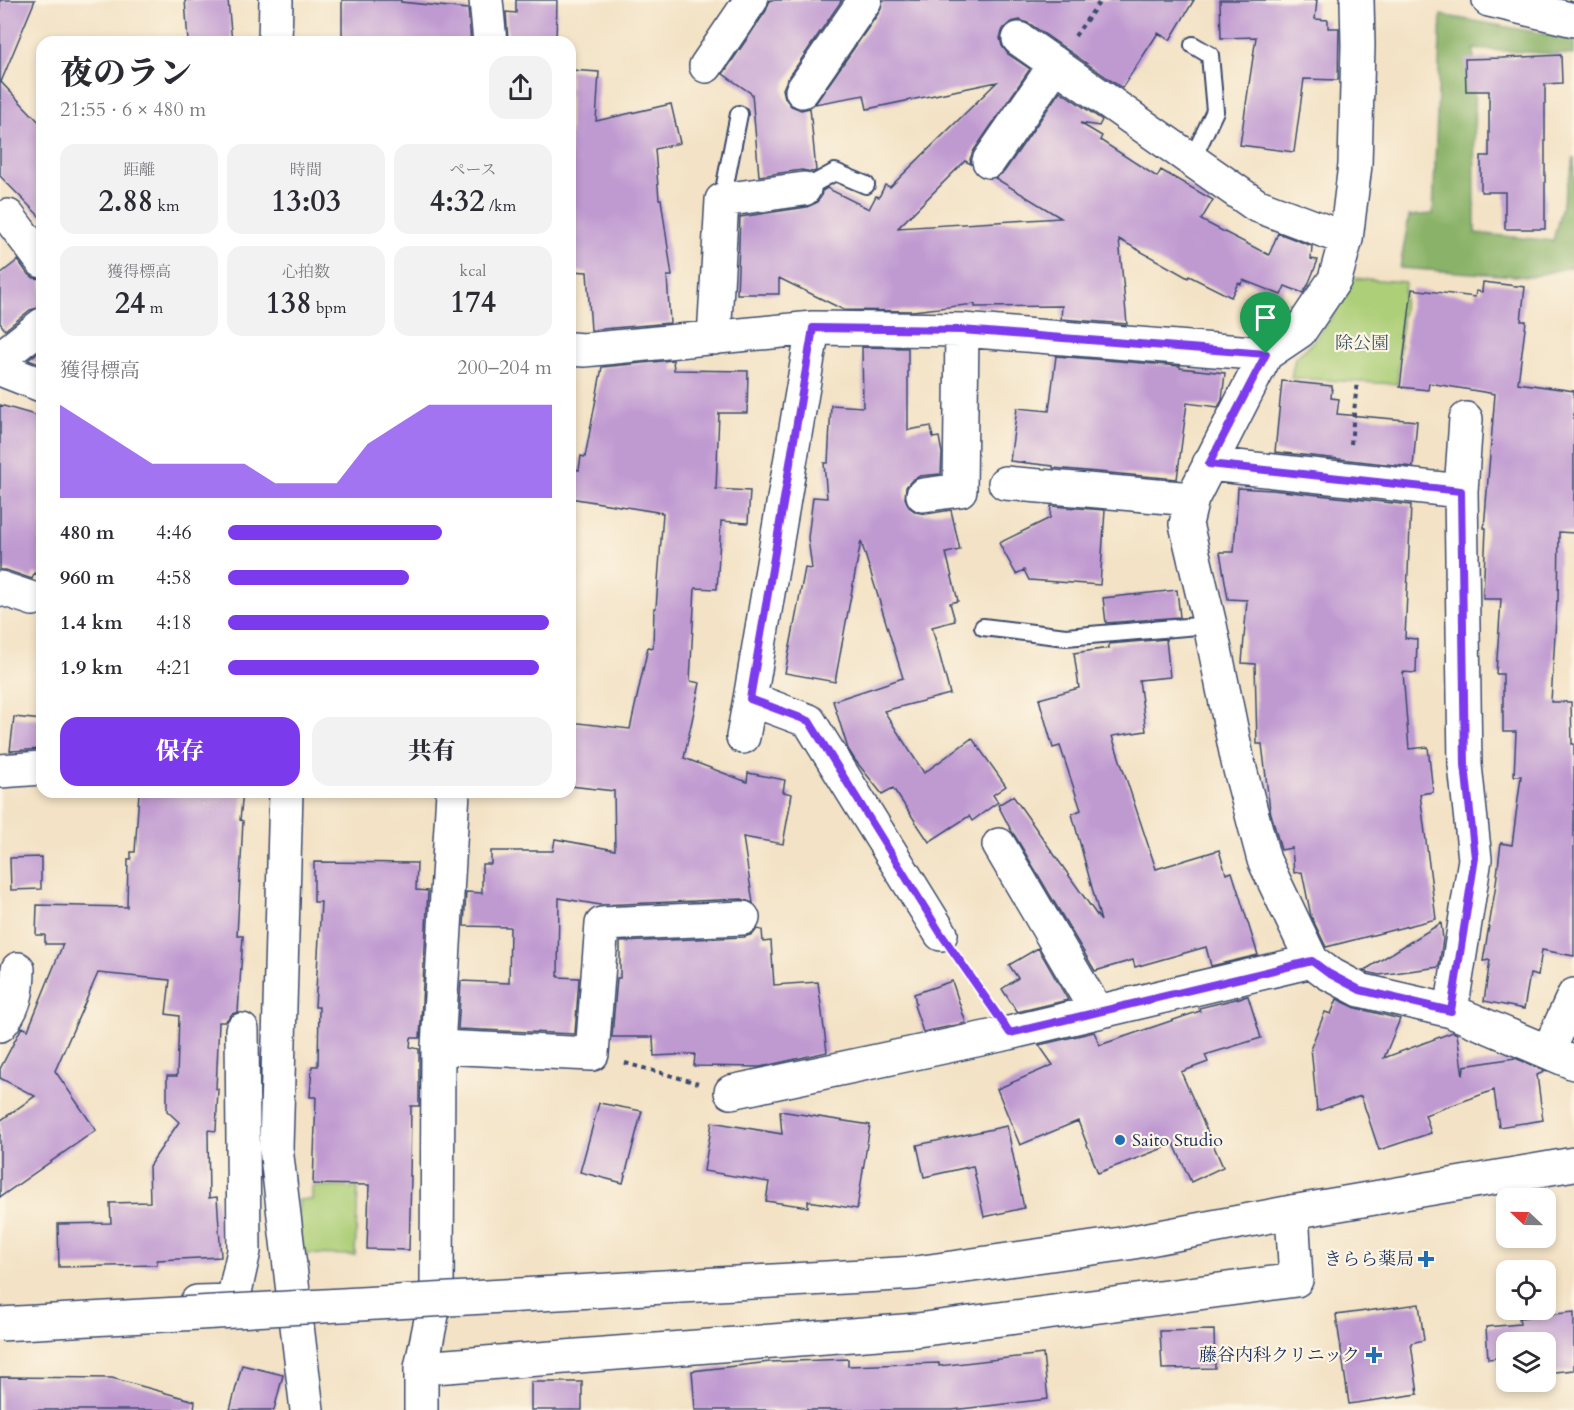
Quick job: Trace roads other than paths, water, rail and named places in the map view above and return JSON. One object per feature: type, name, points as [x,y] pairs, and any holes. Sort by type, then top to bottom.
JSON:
[{"type":"street","points":[[275,36],[276,0]]},
{"type":"street","points":[[486,0],[489,36]]},
{"type":"street","points":[[706,66],[751,0]]},
{"type":"street","points":[[802,90],[865,0]]},
{"type":"street","points":[[1357,0],[1356,165],[1346,239],[1335,279],[1300,331],[1266,354],[1192,499],[1186,524],[1210,624],[1238,762],[1264,860],[1312,961],[1328,973],[1360,990],[1451,1011],[1561,1057],[1574,995]]},
{"type":"street","points":[[1488,0],[1574,20]]},
{"type":"street","points":[[1019,39],[1256,205],[1346,239]]},
{"type":"street","points":[[989,161],[1056,64]]},
{"type":"street","points":[[714,338],[722,200],[804,189]]},
{"type":"street","points":[[8,216],[36,253]]},
{"type":"street","points":[[576,349],[813,328],[962,330],[1266,354]]},
{"type":"street","points":[[743,737],[813,328]]},
{"type":"street","points":[[0,358],[36,330]]},
{"type":"street","points":[[923,495],[960,490],[962,330]]},
{"type":"street","points":[[0,369],[36,383]]},
{"type":"street","points":[[1451,1011],[1475,858],[1465,765],[1461,491],[1466,419]]},
{"type":"street","points":[[1209,464],[1461,491]]},
{"type":"street","points":[[1005,483],[1192,499]]},
{"type":"street","points":[[0,588],[33,599]]},
{"type":"street","points":[[750,699],[809,721],[941,934]]},
{"type":"street","points":[[0,771],[36,768]]},
{"type":"street","points":[[286,798],[276,1148],[307,1410]]},
{"type":"street","points":[[422,1410],[421,1368],[437,1290],[438,1047],[453,798]]},
{"type":"street","points":[[999,845],[1097,1012]]},
{"type":"street","points":[[438,1047],[592,1054],[602,924],[743,918]]},
{"type":"street","points":[[731,1092],[1010,1033],[1312,961]]},
{"type":"street","points":[[0,1025],[8,1015],[18,990],[18,969]]},
{"type":"street","points":[[0,1311],[233,1301],[244,1251],[242,1030]]},
{"type":"street","points":[[0,1324],[916,1273],[1128,1243],[1292,1212],[1574,1164]]},
{"type":"street","points":[[421,1368],[916,1330],[1296,1280],[1292,1212]]},
{"type":"street","points":[[295,1301],[437,1290]]},
{"type":"lane","points":[[1192,45],[1210,55],[1215,111],[1192,160]]},
{"type":"lane","points":[[722,200],[739,114]]},
{"type":"lane","points":[[804,189],[835,172],[866,185]]},
{"type":"lane","points":[[983,627],[1066,637],[1210,624]]},
{"type":"place","name":"Saito Studio","points":[[1120,1140]]},
{"type":"place","name":"きらら薬局","points":[[1426,1259]]},
{"type":"place","name":"藤谷内科クリニック","points":[[1374,1355]]},
{"type":"park label","name":"除公園","points":[[1362,343]]}]
